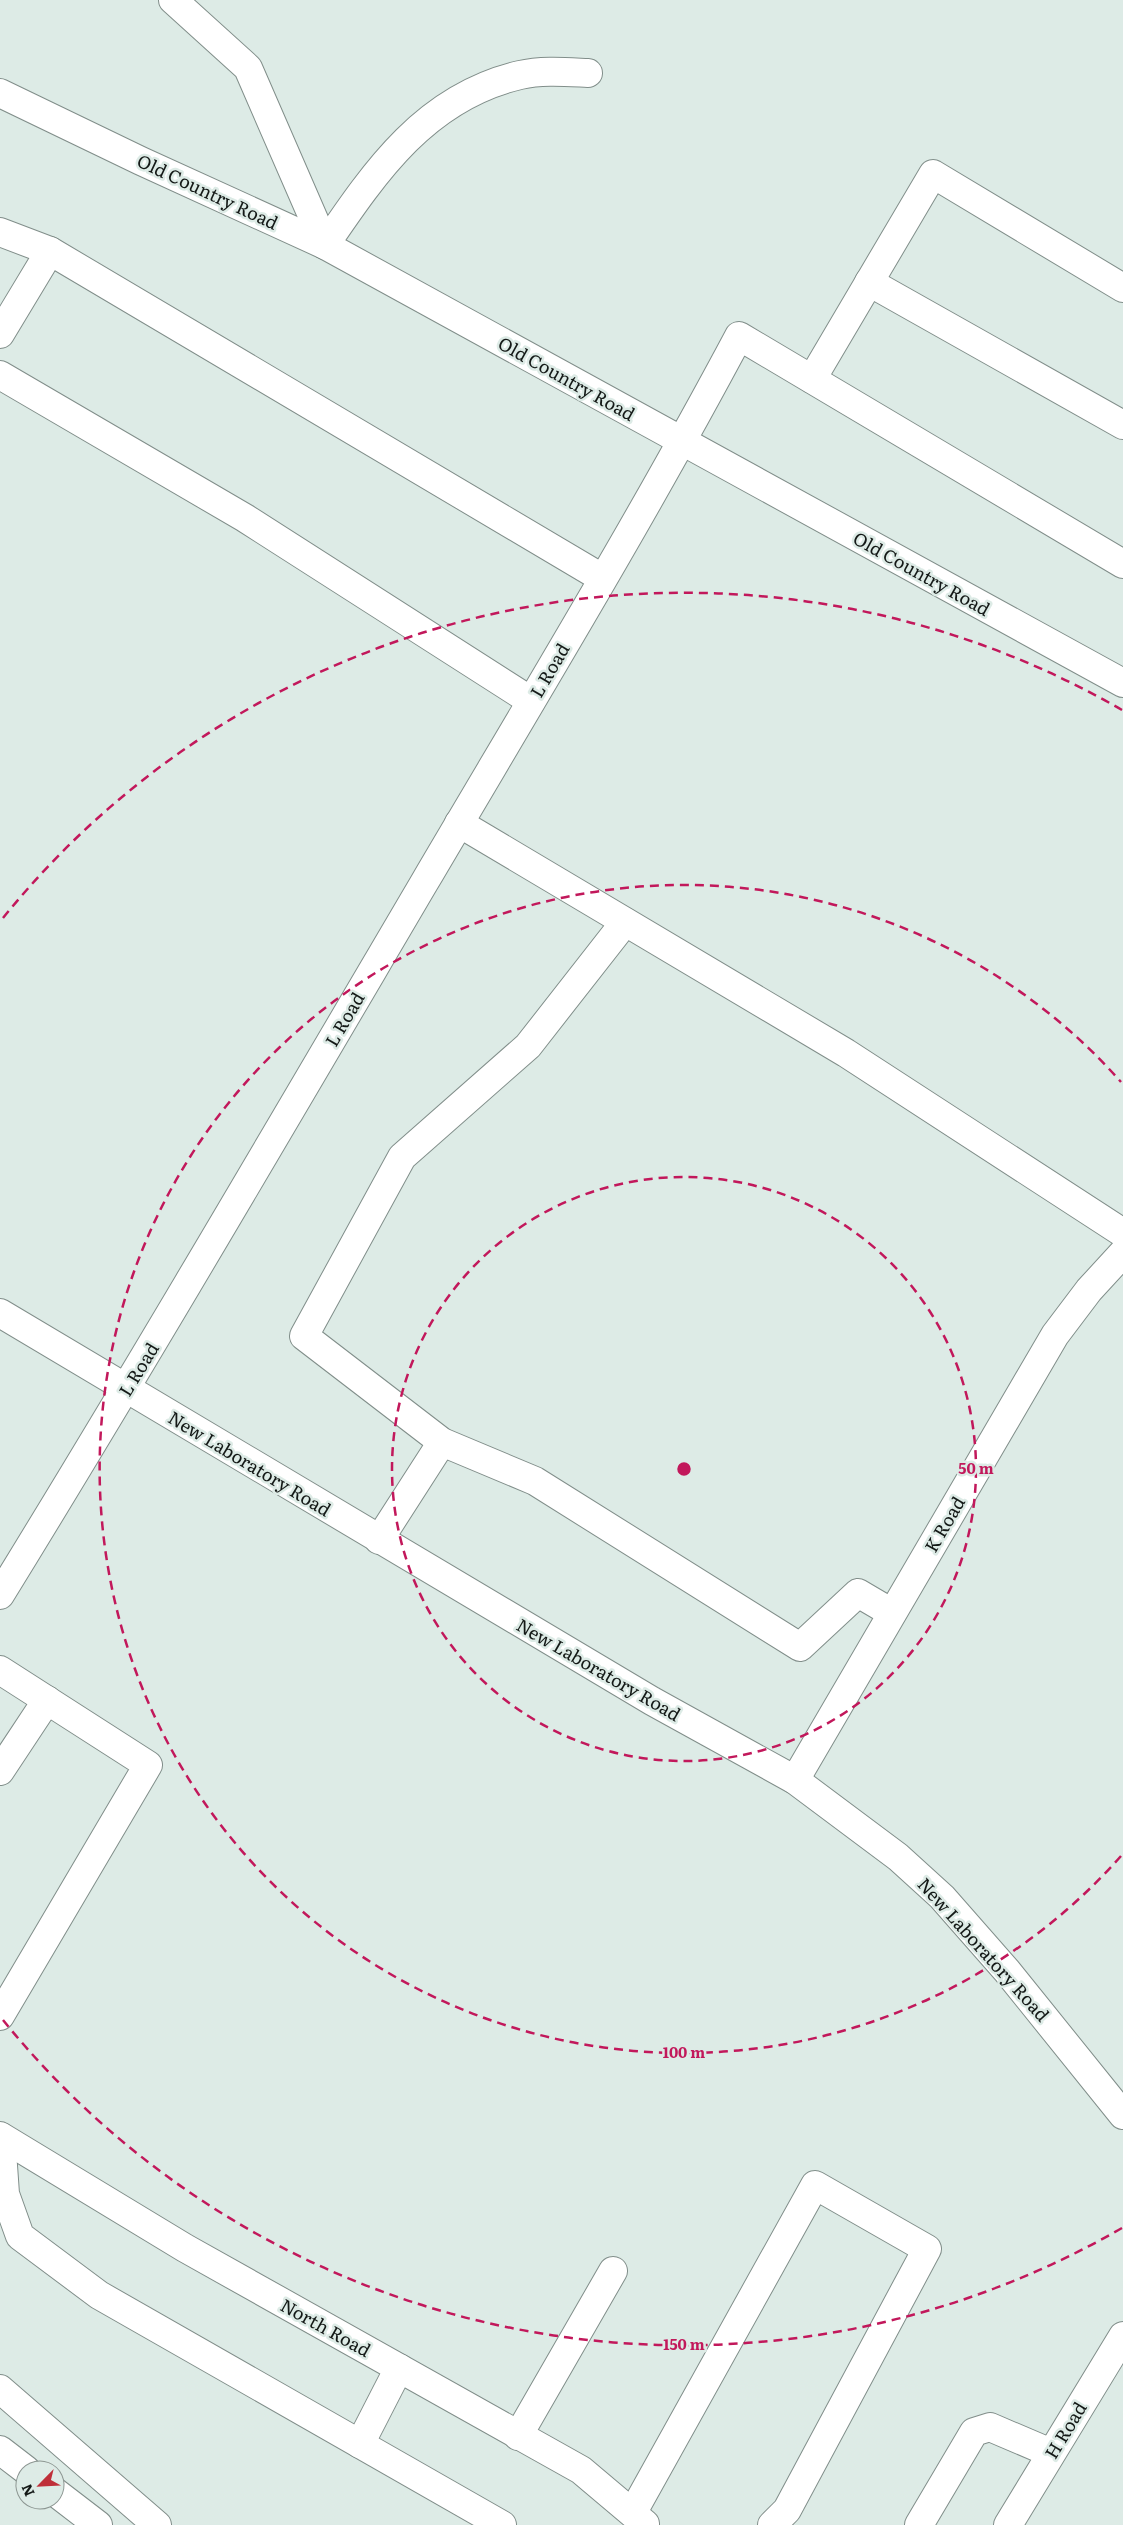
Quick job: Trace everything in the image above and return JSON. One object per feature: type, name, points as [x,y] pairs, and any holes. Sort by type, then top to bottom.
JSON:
[{"type":"main road","points":[[173,0],[248,68],[324,245]]},
{"type":"main road","points":[[324,245],[368,182],[394,151],[422,125],[453,102],[488,86],[521,75],[559,72],[588,73]]},
{"type":"main road","name":"Old Country Road","points":[[0,93],[141,161],[324,245],[1123,683]]},
{"type":"main road","points":[[1123,288],[933,174],[812,379],[1123,564]]},
{"type":"main road","points":[[0,232],[50,251],[602,578]]},
{"type":"main road","points":[[0,334],[50,251]]},
{"type":"main road","points":[[869,282],[1123,425]]},
{"type":"main road","name":"L Road","points":[[0,1595],[126,1389],[459,823],[683,441],[739,336],[812,379]]},
{"type":"main road","points":[[0,375],[245,518],[531,700]]},
{"type":"main road","points":[[459,823],[846,1053],[1123,1233]]},
{"type":"main road","points":[[625,922],[528,1046],[402,1157],[304,1336],[442,1442],[535,1481],[800,1647],[858,1593],[892,1613]]},
{"type":"main road","name":"K Road","points":[[795,1780],[1055,1335],[1089,1290],[1123,1253]]},
{"type":"main road","name":"New Laboratory Road","points":[[0,1313],[652,1701],[795,1780],[898,1857],[942,1897],[1007,1971],[1123,2115]]},
{"type":"main road","points":[[379,1540],[442,1442]]},
{"type":"main road","points":[[0,1670],[148,1765],[0,2016]]},
{"type":"main road","points":[[0,1771],[47,1700]]},
{"type":"main road","points":[[1,2136],[5,2194],[20,2236],[99,2295],[502,2525]]},
{"type":"main road","name":"North Road","points":[[1,2136],[185,2248],[581,2470],[640,2519]]},
{"type":"main road","points":[[640,2519],[815,2185],[926,2249],[787,2510],[772,2525]]},
{"type":"main road","points":[[518,2436],[613,2271]]},
{"type":"main road","name":"H Road","points":[[1008,2525],[1123,2336]]},
{"type":"main road","points":[[360,2444],[399,2368]]},
{"type":"main road","points":[[0,2389],[156,2525]]},
{"type":"main road","points":[[919,2525],[974,2432],[990,2427],[1052,2453]]},
{"type":"main road","points":[[0,2450],[15,2462]]},
{"type":"main road","points":[[65,2500],[98,2525]]}]
